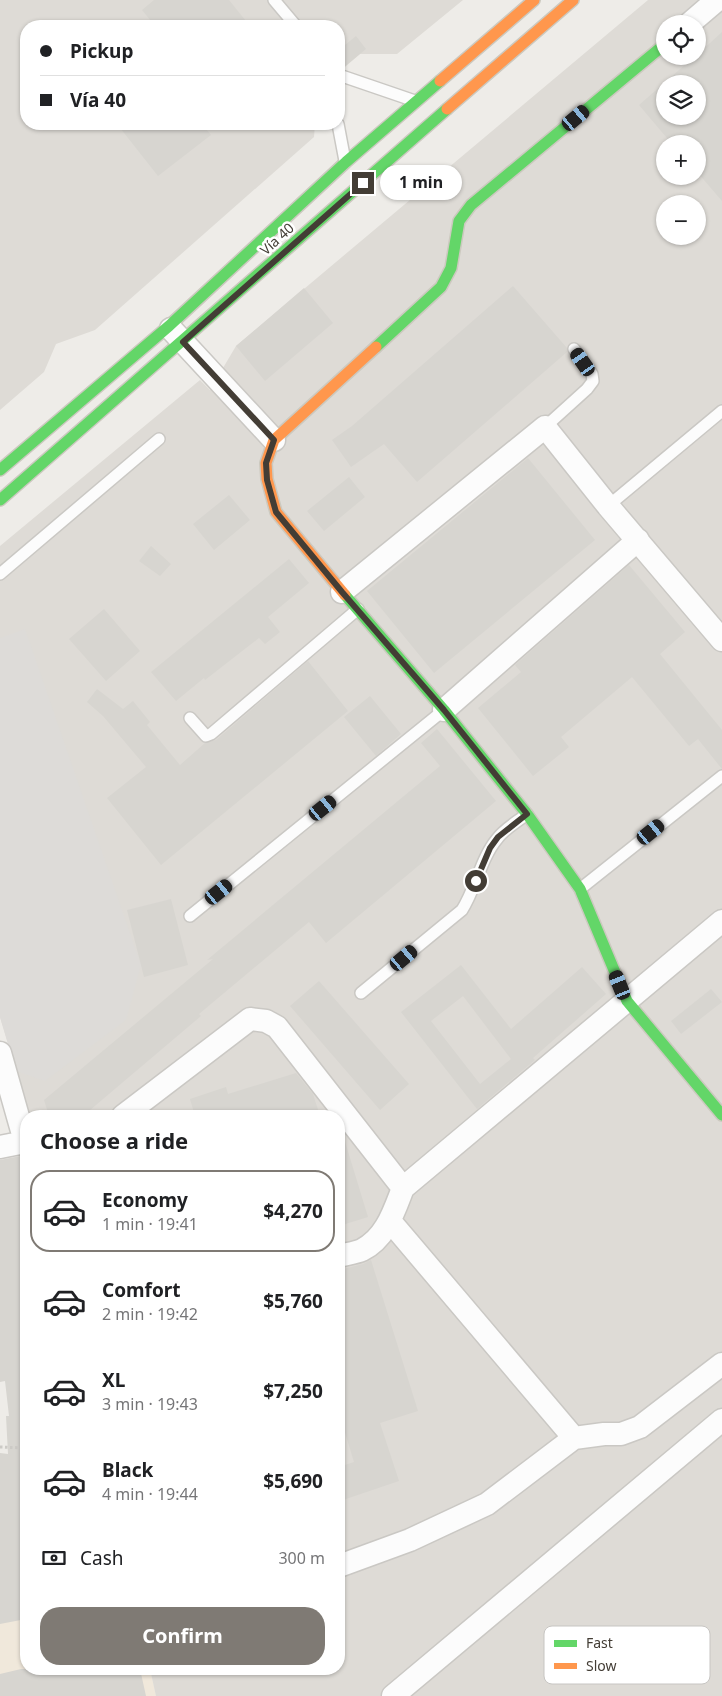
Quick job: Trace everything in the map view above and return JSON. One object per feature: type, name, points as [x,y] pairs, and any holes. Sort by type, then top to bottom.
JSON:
[{"type":"main road","name":"Vía 40","points":[[0,470],[176,334],[425,111],[534,0]]},
{"type":"main road","name":"Vía 40","points":[[0,500],[176,334],[425,111],[573,0]]},
{"type":"main road","points":[[656,51],[471,205],[459,221],[451,268],[440,287],[274,440],[266,463],[267,480],[276,512],[444,710],[527,814],[580,889],[627,1001],[722,1115]]},
{"type":"street","points":[[700,15],[717,0]]},
{"type":"street","points":[[176,334],[274,440]]},
{"type":"street","points":[[342,592],[545,427],[608,506],[722,640]]},
{"type":"street","points":[[444,710],[638,540]]},
{"type":"street","points":[[345,1254],[362,1250],[379,1237],[390,1221],[403,1188],[722,921]]},
{"type":"street","points":[[131,1110],[250,1019],[266,1020],[277,1027],[342,1110]]},
{"type":"street","points":[[0,1053],[20,1122]]},
{"type":"street","points":[[345,1114],[403,1188]]},
{"type":"street","points":[[0,1148],[20,1144]]},
{"type":"street","points":[[390,1221],[574,1438]]},
{"type":"street","points":[[345,1564],[410,1540],[487,1504],[574,1438],[621,1434],[640,1427],[722,1364]]},
{"type":"street","points":[[393,1696],[722,1420]]},
{"type":"lane","points":[[274,0],[291,20]]},
{"type":"lane","points":[[345,78],[425,111]]},
{"type":"lane","points":[[340,130],[354,173]]},
{"type":"lane","points":[[545,427],[588,389],[593,381],[592,374],[574,349]]},
{"type":"lane","points":[[608,506],[722,412]]},
{"type":"lane","points":[[0,574],[160,439]]},
{"type":"lane","points":[[190,718],[202,733],[206,736],[211,734],[358,609]]},
{"type":"lane","points":[[190,916],[444,710]]},
{"type":"lane","points":[[580,889],[722,776]]},
{"type":"lane","points":[[361,994],[462,910],[470,898],[490,848],[498,837],[527,814]]},
{"type":"path","points":[[0,1447],[20,1448]]},
{"type":"shaded area","points":[[0,0],[463,0],[397,54],[360,54],[345,67],[345,20],[20,20],[20,130],[315,130],[314,137],[95,330],[56,344],[44,372],[0,410]]},
{"type":"shaded area","points":[[648,0],[722,0],[722,1696],[156,1696],[151,1675],[345,1675],[345,1110],[28,1110],[0,1017],[0,546],[200,380],[210,390],[236,346]]},
{"type":"shaded area","points":[[25,629],[141,965],[126,1020],[45,1081],[16,1071],[0,1017],[0,638]]},
{"type":"shaded area","points":[[0,1479],[20,1479],[20,1675],[151,1675],[156,1696],[0,1696]]},
{"type":"building","points":[[154,0],[229,0],[245,20],[150,20],[142,10]]},
{"type":"building","points":[[722,32],[722,201],[706,182],[706,135],[664,135],[639,105],[656,90],[656,125],[706,125],[706,75],[673,75],[685,65],[706,65],[706,47]]},
{"type":"building","points":[[356,36],[366,49],[345,66],[345,45]]},
{"type":"building","points":[[122,130],[207,130],[211,135],[158,176]]},
{"type":"building","points":[[513,286],[567,348],[567,352],[417,482],[384,444],[351,467],[332,440],[352,426]]},
{"type":"building","points":[[304,288],[333,323],[265,381],[236,346]]},
{"type":"building","points":[[528,458],[595,540],[434,673],[367,591]]},
{"type":"building","points":[[349,477],[365,497],[324,531],[307,511]]},
{"type":"building","points":[[229,495],[250,520],[214,550],[193,524]]},
{"type":"building","points":[[151,546],[171,564],[160,576],[139,561]]},
{"type":"building","points":[[289,559],[309,583],[268,617],[280,632],[265,644],[259,638],[176,701],[151,672]]},
{"type":"building","points":[[629,565],[685,632],[660,654],[722,730],[722,769],[698,739],[689,746],[632,677],[561,737],[569,747],[533,776],[478,708],[521,672],[515,665]]},
{"type":"building","points":[[104,609],[140,651],[106,681],[69,639]]},
{"type":"building","points":[[308,661],[348,711],[161,865],[107,798],[146,767],[103,716],[87,702],[97,689],[123,709],[133,701],[150,722],[147,725],[180,765],[205,743],[216,740]]},
{"type":"building","points":[[370,696],[401,734],[376,756],[344,717]]},
{"type":"building","points":[[437,729],[496,801],[326,943],[309,922],[199,1014],[201,1016],[90,1110],[47,1110],[44,1100],[213,959],[207,960],[440,766],[421,743]]},
{"type":"building","points":[[171,899],[188,965],[144,977],[127,910]]},
{"type":"building","points":[[461,965],[511,1029],[582,967],[606,994],[533,1058],[535,1060],[477,1109],[401,1012]],"holes":[[[463,996],[511,1059],[480,1084],[431,1021]]]},
{"type":"building","points":[[319,981],[409,1084],[380,1110],[290,1006]]},
{"type":"building","points":[[711,989],[722,1002],[681,1034],[671,1021]]},
{"type":"building","points":[[296,1073],[313,1094],[318,1110],[193,1110],[190,1099],[226,1087],[228,1094]]},
{"type":"building","points":[[345,1142],[368,1217],[345,1224]]},
{"type":"building","points":[[20,1156],[20,1620],[0,1624],[0,1453],[8,1454],[6,1416],[9,1416],[5,1381],[0,1382],[0,1160]]},
{"type":"building","points":[[371,1260],[418,1411],[380,1423],[399,1481],[345,1499],[345,1465],[354,1462],[345,1433],[345,1268]]},
{"type":"building","points":[[20,1669],[20,1675],[141,1675],[146,1696],[0,1696],[0,1674]]},
{"type":"traffic: fast","points":[[376,347],[441,287],[451,268],[459,221],[471,205],[656,51]]},
{"type":"traffic: fast","points":[[0,470],[169,326],[346,162],[440,81]]},
{"type":"traffic: fast","points":[[0,500],[447,109]]},
{"type":"traffic: fast","points":[[345,595],[444,710],[527,814],[580,889],[627,1001],[722,1115]]},
{"type":"traffic: slow","points":[[440,81],[534,0]]},
{"type":"traffic: slow","points":[[447,109],[573,0]]},
{"type":"traffic: slow","points":[[345,595],[276,512],[267,479],[266,463],[274,440],[376,347]]},
{"type":"route","points":[[363,183],[183,342],[274,440],[266,463],[267,480],[276,512],[444,710],[527,814],[498,837],[490,848],[476,881]]}]
